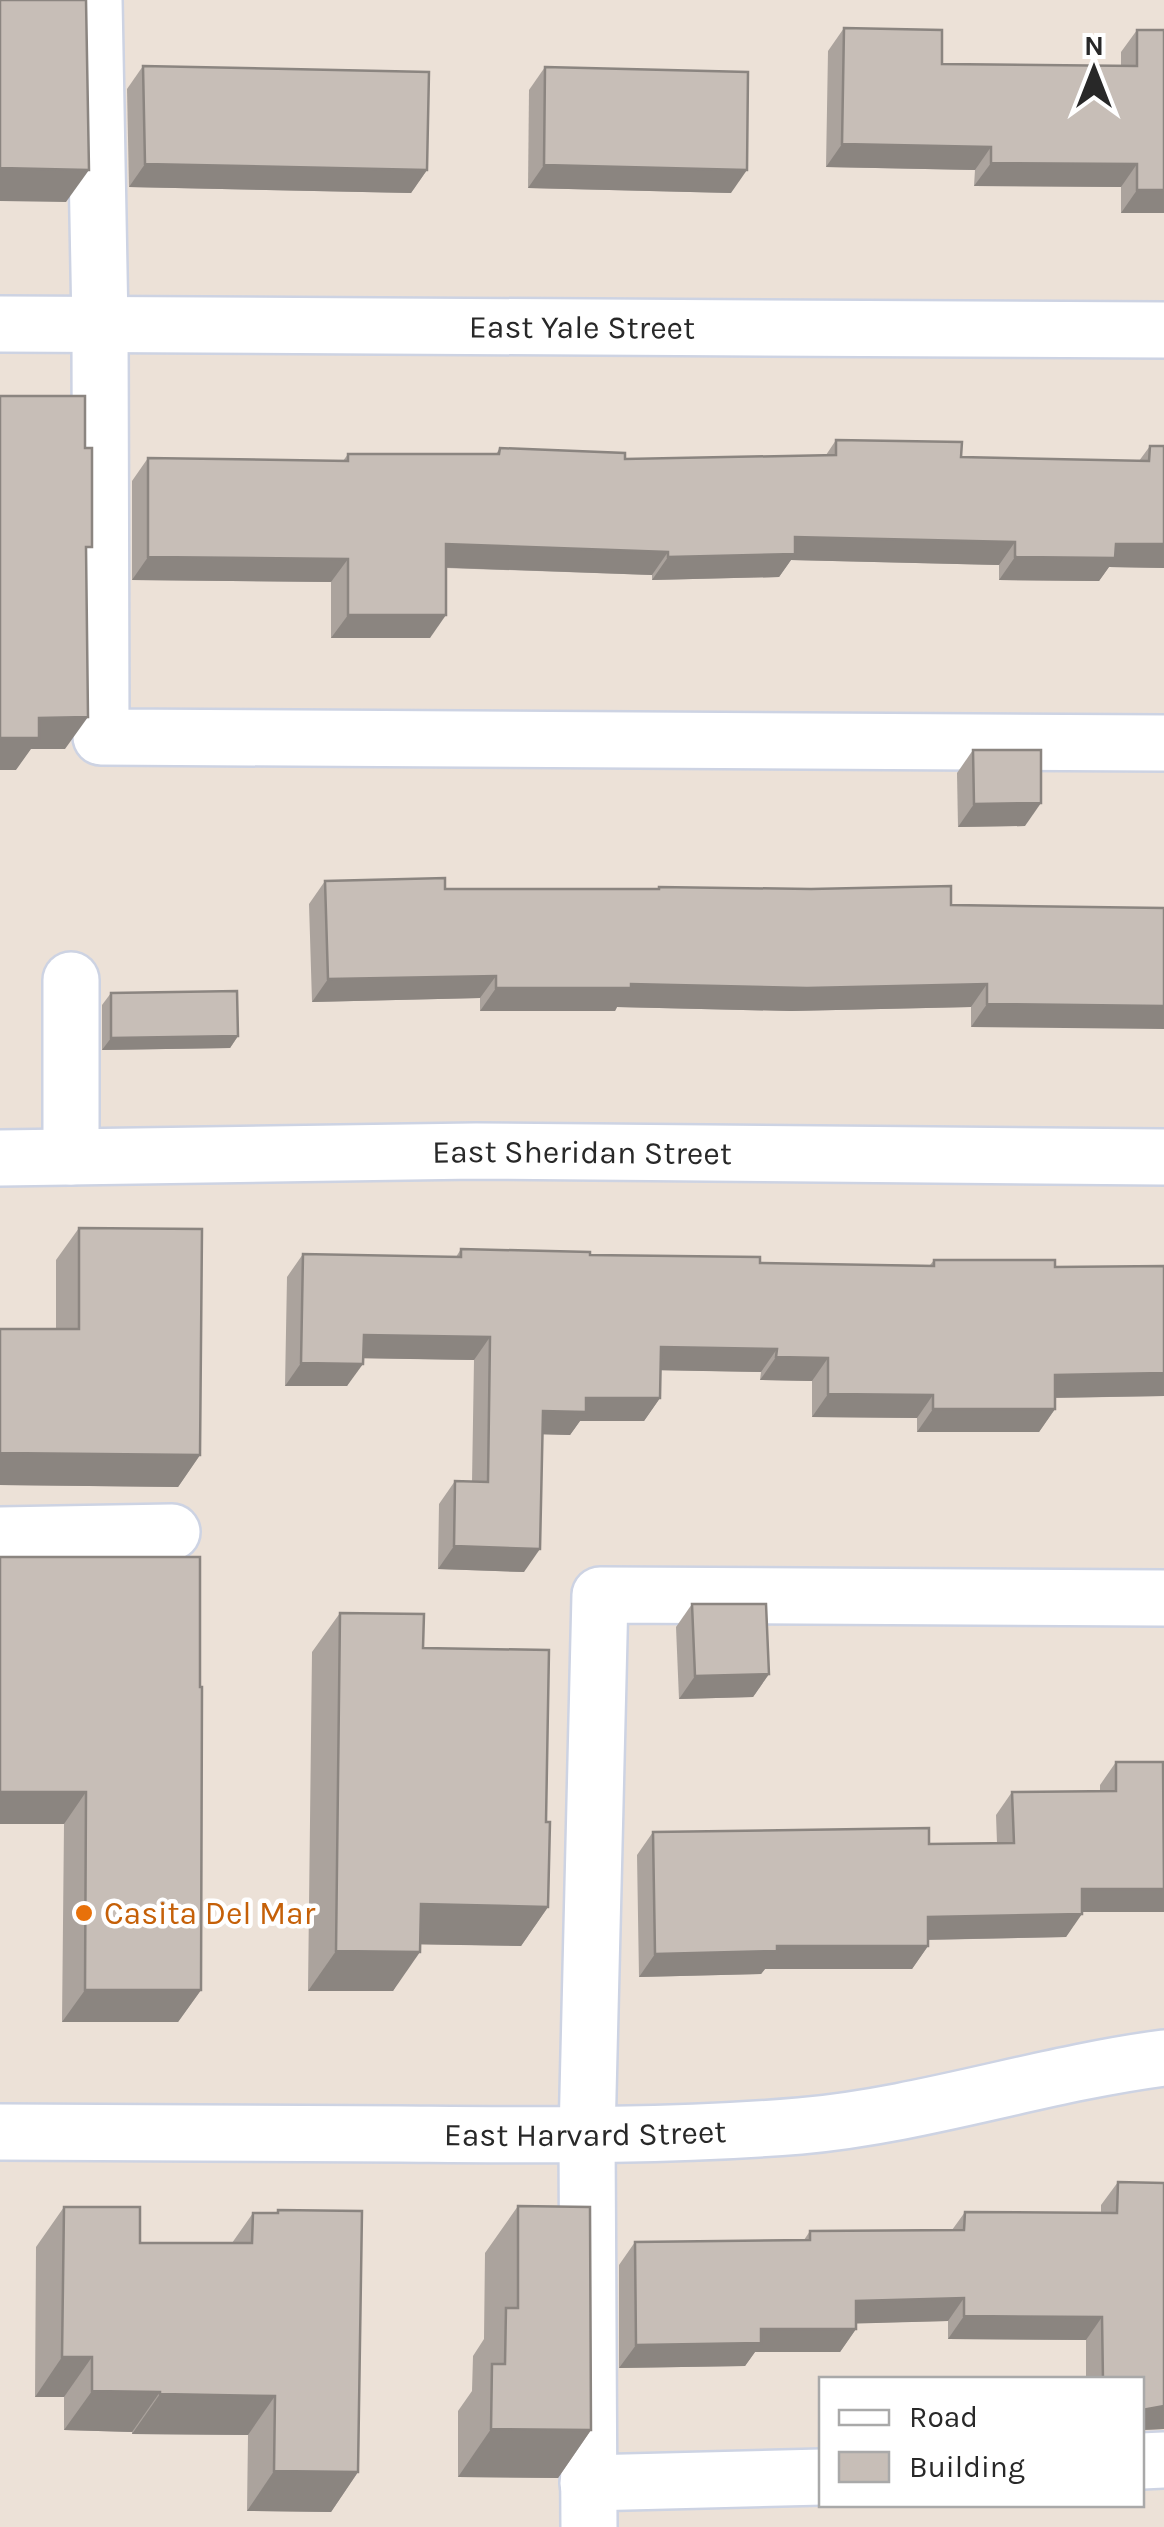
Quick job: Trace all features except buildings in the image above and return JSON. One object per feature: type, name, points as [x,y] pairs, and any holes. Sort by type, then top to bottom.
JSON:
[{"type":"street","points":[[94,0],[101,737],[1164,743]]},
{"type":"street","name":"East Yale Street","points":[[0,324],[1164,330]]},
{"type":"street","points":[[72,980],[72,1156]]},
{"type":"street","name":"East Sheridan Street","points":[[0,1158],[476,1151],[1164,1157]]},
{"type":"street","points":[[0,1535],[172,1532]]},
{"type":"street","points":[[819,2477],[588,2505],[587,2136],[600,1596],[1164,1598]]},
{"type":"street","name":"East Harvard Street","points":[[0,2132],[587,2136],[720,2132],[892,2114],[1114,2064],[1164,2058]]},
{"type":"place","name":"Casita Del Mar","points":[[84,1913]]}]
